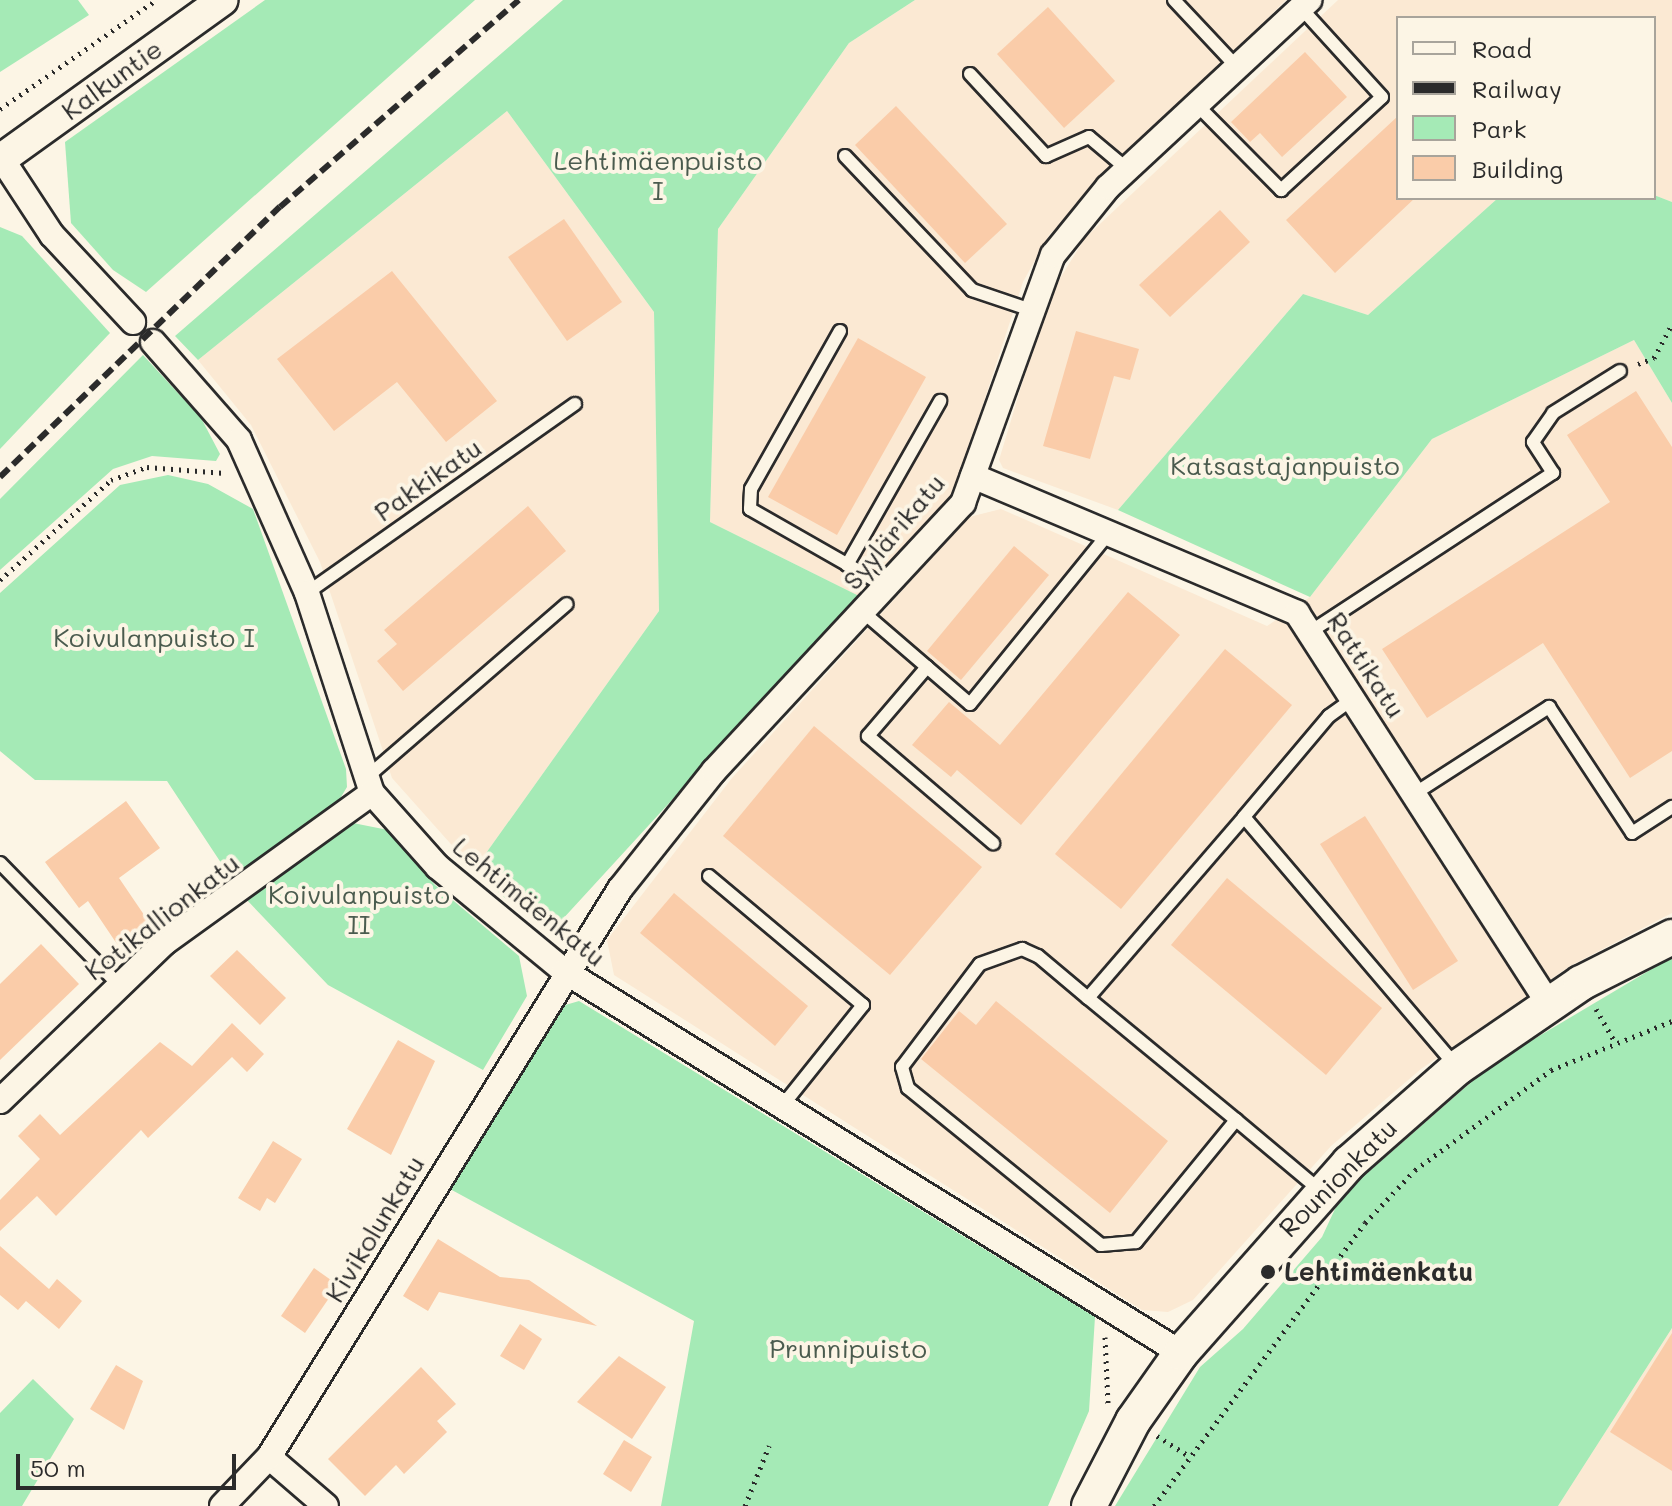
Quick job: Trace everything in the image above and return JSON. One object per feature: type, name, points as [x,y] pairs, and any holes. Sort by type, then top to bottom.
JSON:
[{"type":"main road","name":"Rounionkatu","points":[[1089,1506],[1133,1421],[1181,1353],[1321,1191],[1457,1068],[1550,1005],[1672,937]]},
{"type":"street","name":"Kalkuntie","points":[[1,159],[223,0]]},
{"type":"street","name":"Syylärikatu","points":[[564,971],[714,771],[963,503],[1028,309],[1053,255],[1127,169],[1305,4]]},
{"type":"street","points":[[1,159],[52,235],[133,322]]},
{"type":"street","name":"Lehtimäenkatu","points":[[153,342],[215,406],[251,465],[307,593],[370,785],[438,867],[564,971],[1181,1353]]},
{"type":"street","name":"Rattikatu","points":[[973,476],[1274,599],[1313,630],[1550,1005]]},
{"type":"street","name":"Kotikallionkatu","points":[[0,1101],[117,983],[370,785]]},
{"type":"street","name":"Kivikolunkatu","points":[[222,1506],[269,1457],[564,971]]},
{"type":"street","points":[[269,1457],[326,1506]]},
{"type":"lane","points":[[1174,0],[1237,67]]},
{"type":"lane","points":[[1197,105],[1281,190],[1382,97],[1305,4]]},
{"type":"lane","points":[[970,74],[1046,156],[1089,137],[1127,169]]},
{"type":"lane","points":[[845,156],[972,290],[1028,309]]},
{"type":"lane","points":[[840,331],[749,499],[759,517],[887,587]]},
{"type":"lane","points":[[1313,630],[1553,473],[1533,442],[1553,413],[1620,371]]},
{"type":"lane","points":[[847,565],[940,401]]},
{"type":"lane","name":"Pakkikatu","points":[[307,593],[575,404]]},
{"type":"lane","points":[[863,612],[970,704],[1110,531]]},
{"type":"lane","points":[[370,785],[567,604]]},
{"type":"lane","points":[[927,667],[868,736],[993,843]]},
{"type":"lane","points":[[1088,998],[1329,716],[1355,697]]},
{"type":"lane","points":[[1414,794],[1549,707],[1632,833],[1672,807]]},
{"type":"lane","points":[[1244,817],[1457,1068]]},
{"type":"lane","points":[[0,863],[117,983]]},
{"type":"lane","points":[[709,876],[863,1005],[782,1106]]},
{"type":"lane","points":[[1236,1120],[1136,1242],[1101,1245],[903,1078],[906,1057],[993,954],[1022,949],[1038,956],[1088,998],[1236,1120],[1321,1191]]},
{"type":"path","points":[[0,109],[156,0]]},
{"type":"path","points":[[1620,371],[1654,358],[1672,324]]},
{"type":"path","points":[[0,580],[111,480],[147,467],[221,475],[251,465]]},
{"type":"path","points":[[1154,1506],[1365,1223],[1415,1170],[1551,1070],[1672,1021]]},
{"type":"path","points":[[745,1506],[769,1446]]},
{"type":"shaded area","points":[[915,0],[1286,0],[1049,235],[1023,282],[954,493],[859,596],[710,522],[718,229],[849,43]]},
{"type":"shaded area","points":[[1338,0],[1672,0],[1672,202],[1656,196],[1656,16],[1396,16],[1396,200],[1496,200],[1368,315],[1303,294],[1118,510],[1003,468],[999,460],[1048,298],[1085,238]]},
{"type":"shaded area","points":[[507,111],[654,312],[659,611],[474,870],[392,778],[320,562],[251,425],[198,360]]},
{"type":"shaded area","points":[[1634,340],[1672,403],[1672,913],[1570,966],[1421,1069],[1331,1146],[1193,1300],[1168,1312],[1142,1310],[614,975],[607,940],[732,778],[969,517],[1001,509],[1267,626],[1310,597],[1432,439]]},
{"type":"shaded area","points":[[1672,1328],[1672,1506],[1558,1506]]},
{"type":"green space","points":[[0,0],[78,0],[89,15],[0,72]]},
{"type":"green space","points":[[265,0],[475,0],[146,292],[113,270],[71,223],[65,142]]},
{"type":"green space","name":"Lehtimäenpuisto I","points":[[563,0],[915,0],[849,43],[718,229],[710,522],[859,596],[560,922],[507,900],[474,870],[659,611],[654,312],[507,111],[198,360],[175,336]]},
{"type":"green space","name":"Katsastajanpuisto","points":[[1656,196],[1672,202],[1672,403],[1634,340],[1432,439],[1310,597],[1118,510],[1303,294],[1368,315],[1496,200],[1656,200]]},
{"type":"green space","points":[[0,227],[22,236],[110,333],[0,449]]},
{"type":"green space","points":[[143,355],[201,418],[220,454],[216,461],[152,456],[113,469],[0,570],[0,499]]},
{"type":"green space","name":"Koivulanpuisto I","points":[[168,475],[208,484],[253,509],[346,769],[347,787],[338,802],[231,878],[167,781],[35,780],[0,751],[0,593],[120,485]]},
{"type":"green space","name":"Koivulanpuisto II","points":[[353,823],[388,830],[435,885],[519,956],[527,996],[483,1070],[328,985],[246,899]]},
{"type":"green space","points":[[1672,957],[1672,1328],[1558,1506],[1115,1506],[1200,1367],[1243,1329],[1322,1237],[1341,1196],[1492,1064]]},
{"type":"green space","name":"Prunnipuisto","points":[[579,1001],[1095,1317],[1089,1411],[1048,1506],[661,1506],[694,1321],[450,1189],[562,1006]]},
{"type":"green space","points":[[33,1379],[74,1419],[22,1506],[0,1506],[0,1413]]},
{"type":"building","points":[[1048,7],[1115,81],[1064,128],[997,54]]},
{"type":"building","points":[[1305,52],[1347,97],[1282,157],[1260,133],[1250,142],[1231,122]]},
{"type":"building","points":[[896,106],[1007,224],[965,263],[855,145]]},
{"type":"building","points":[[1396,118],[1396,200],[1413,200],[1335,273],[1286,220]]},
{"type":"building","points":[[1220,210],[1250,242],[1170,317],[1139,285]]},
{"type":"building","points":[[564,219],[622,302],[567,341],[508,257]]},
{"type":"building","points":[[392,271],[497,401],[446,442],[397,382],[334,431],[277,359]]},
{"type":"building","points":[[1076,331],[1139,349],[1130,380],[1114,376],[1090,459],[1043,446]]},
{"type":"building","points":[[858,338],[926,377],[837,535],[768,497]]},
{"type":"building","points":[[1636,391],[1672,447],[1672,751],[1630,778],[1543,643],[1427,718],[1382,649],[1610,502],[1567,435]]},
{"type":"building","points":[[528,506],[566,551],[403,691],[377,661],[397,644],[384,630]]},
{"type":"building","points":[[1014,546],[1049,575],[961,680],[927,651]]},
{"type":"building","points":[[1128,592],[1180,635],[1021,825],[957,770],[951,777],[912,745],[949,702],[1000,745]]},
{"type":"building","points":[[1225,649],[1292,705],[1121,909],[1055,854]]},
{"type":"building","points":[[814,726],[982,867],[890,975],[723,836]]},
{"type":"building","points":[[126,801],[160,848],[119,878],[155,931],[123,953],[88,901],[79,908],[45,862]]},
{"type":"building","points":[[1365,816],[1458,961],[1413,990],[1320,844]]},
{"type":"building","points":[[1227,878],[1382,1008],[1326,1075],[1171,945]]},
{"type":"building","points":[[674,893],[808,1006],[775,1046],[640,933]]},
{"type":"building","points":[[41,944],[79,984],[0,1060],[0,984]]},
{"type":"building","points":[[237,950],[286,998],[260,1025],[210,976]]},
{"type":"building","points":[[996,1001],[1168,1141],[1110,1213],[921,1059],[959,1011],[976,1025]]},
{"type":"building","points":[[232,1023],[264,1054],[247,1072],[232,1057],[148,1138],[141,1130],[56,1216],[37,1196],[0,1231],[0,1200],[40,1159],[18,1136],[40,1114],[60,1135],[160,1042],[192,1066]]},
{"type":"building","points":[[398,1040],[435,1061],[391,1155],[347,1129]]},
{"type":"building","points":[[273,1141],[302,1159],[275,1203],[267,1198],[260,1211],[238,1198]]},
{"type":"building","points":[[438,1239],[500,1277],[529,1280],[597,1326],[439,1292],[428,1311],[403,1296]]},
{"type":"building","points":[[0,1246],[49,1289],[57,1279],[82,1301],[59,1329],[26,1301],[18,1310],[0,1295]]},
{"type":"building","points":[[314,1268],[338,1285],[305,1333],[281,1316]]},
{"type":"building","points":[[520,1324],[542,1339],[524,1370],[500,1356]]},
{"type":"building","points":[[1672,1333],[1672,1471],[1610,1432]]},
{"type":"building","points":[[619,1356],[666,1387],[632,1439],[577,1402]]},
{"type":"building","points":[[116,1365],[143,1381],[124,1430],[90,1409]]},
{"type":"building","points":[[421,1367],[456,1404],[437,1421],[447,1432],[404,1474],[396,1465],[365,1496],[328,1459]]},
{"type":"building","points":[[624,1440],[652,1457],[631,1492],[603,1474]]},
{"type":"railway","points":[[0,477],[280,207],[519,0]]},
{"type":"place","name":"Lehtimäenkatu","points":[[1268,1272]]}]
